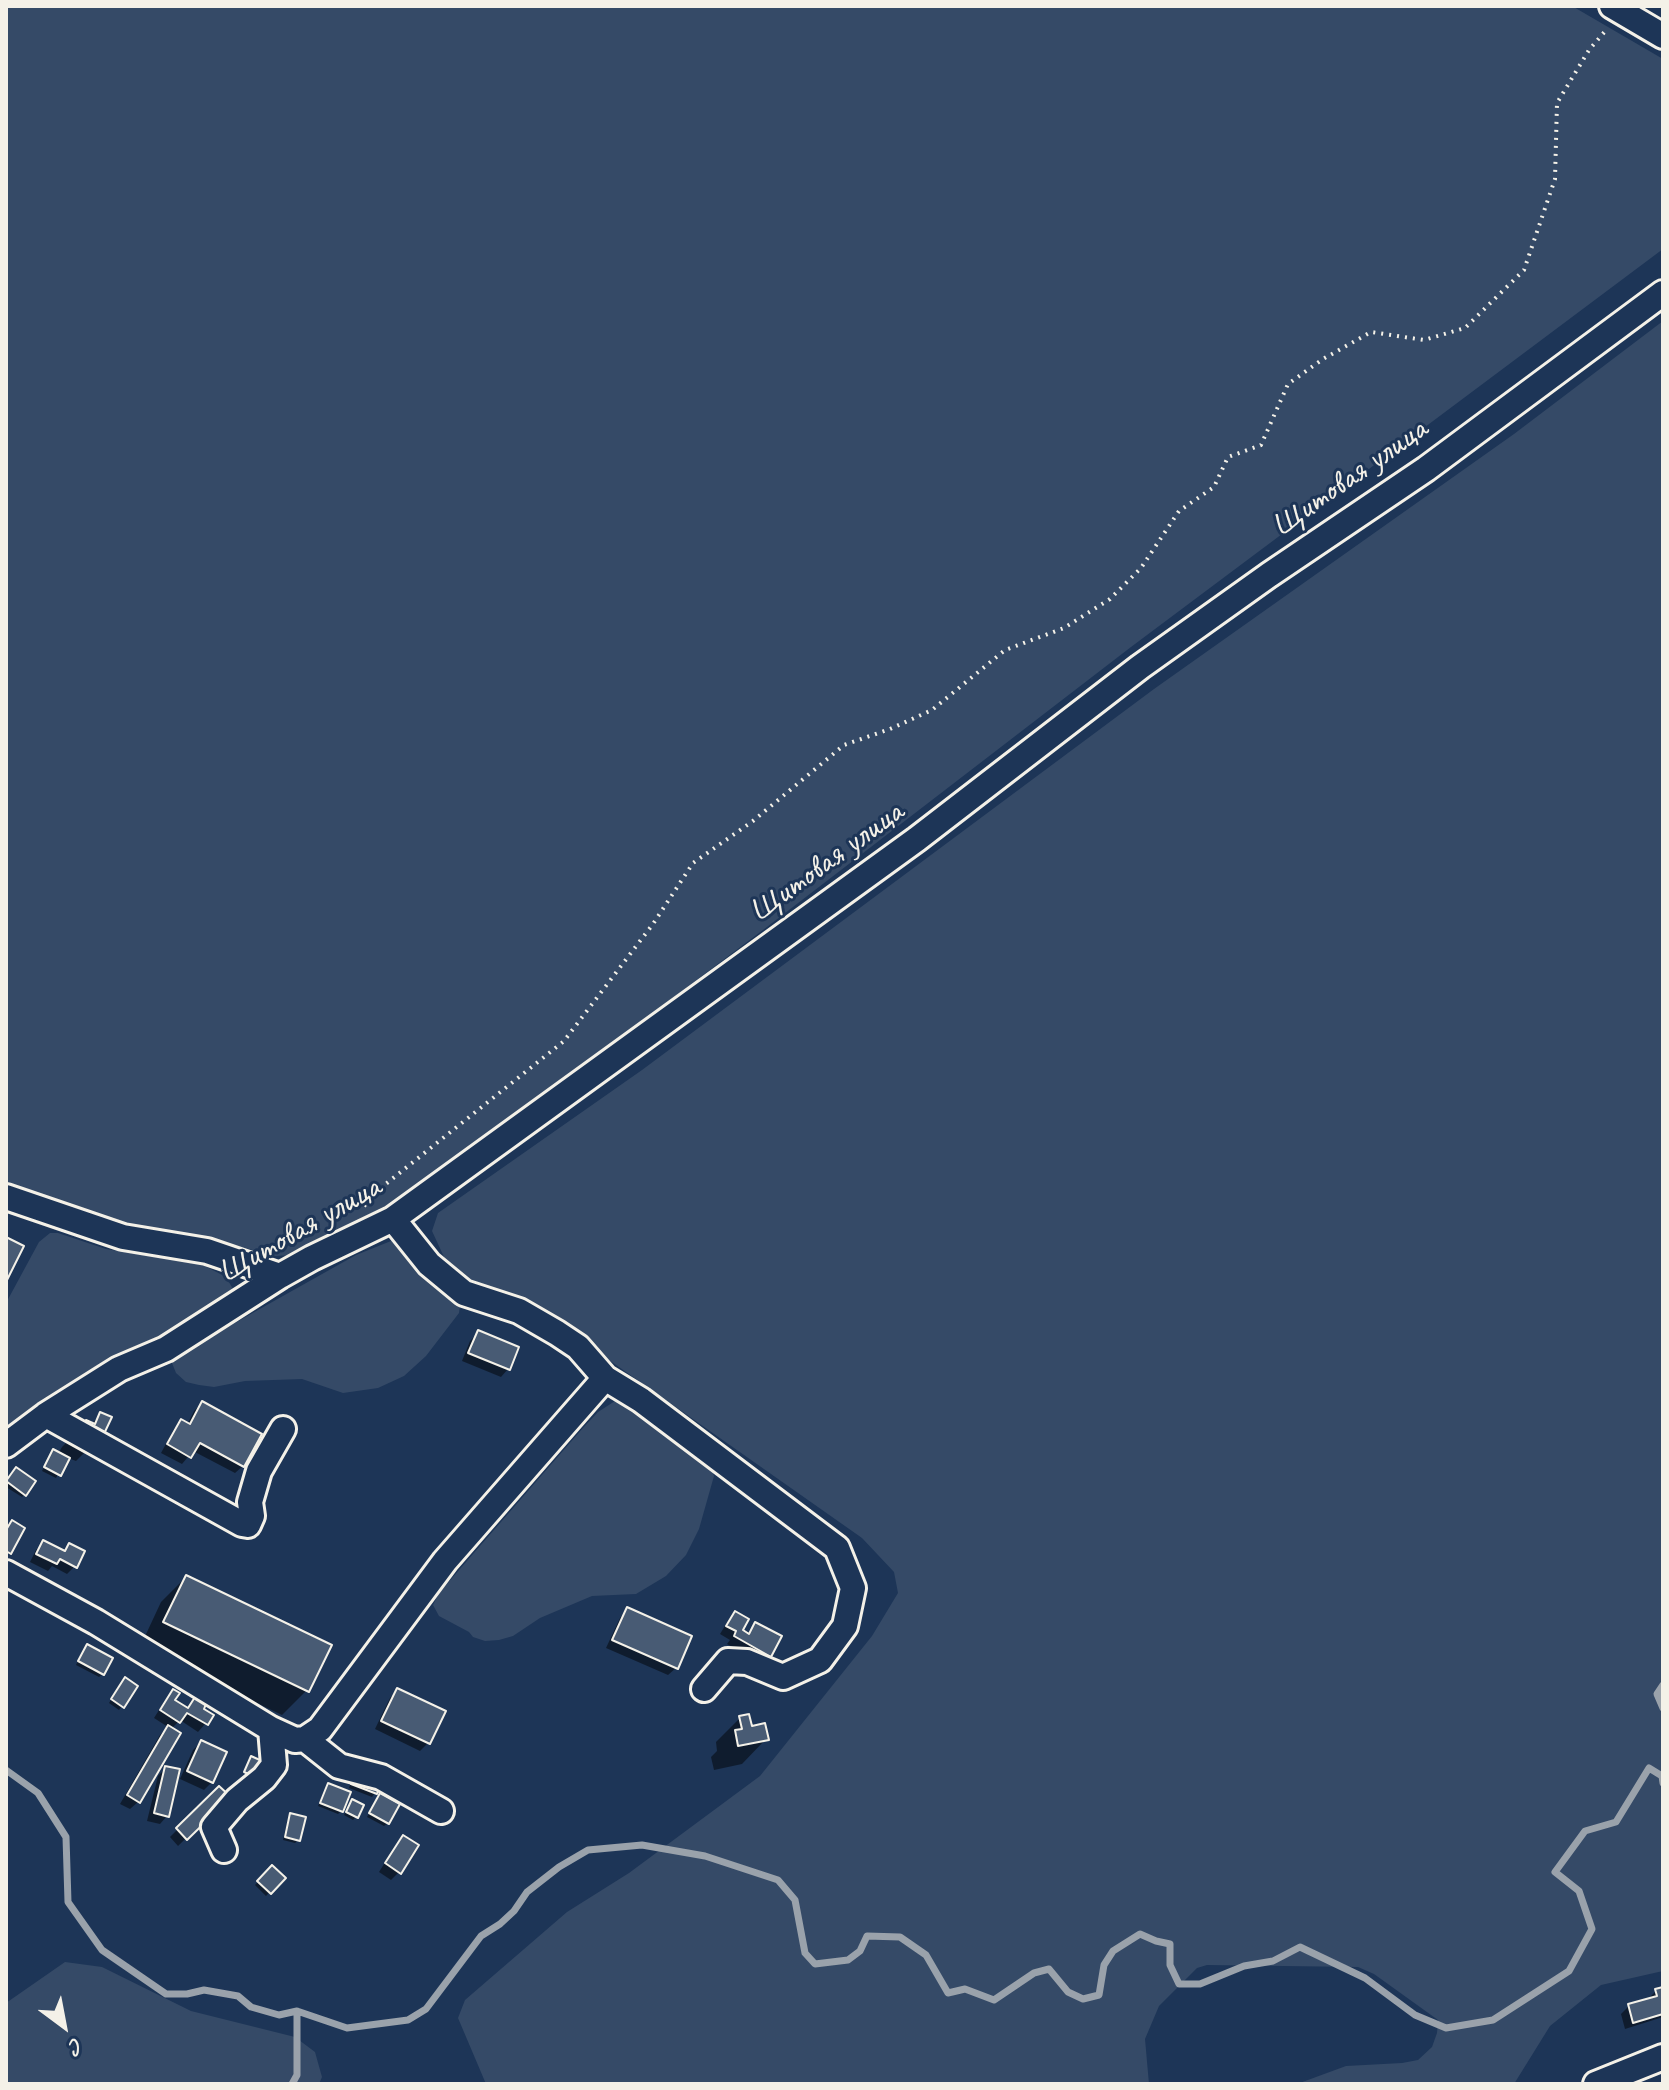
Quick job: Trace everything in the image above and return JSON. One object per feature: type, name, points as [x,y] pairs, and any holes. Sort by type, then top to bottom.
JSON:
[{"type":"street","points":[[1617,9],[1663,36]]},
{"type":"street","name":"Щитовая улица","points":[[6,1445],[46,1415],[119,1369],[166,1349],[280,1276],[393,1219],[917,839],[1140,667],[1426,469],[1663,293]]},
{"type":"street","points":[[6,1197],[123,1237],[207,1251],[280,1276]]},
{"type":"street","points":[[393,1219],[429,1264],[464,1293],[519,1311],[578,1347],[605,1378],[641,1400],[837,1548],[853,1588],[845,1626],[820,1660],[783,1677],[747,1662],[728,1661],[704,1689]]},
{"type":"street","points":[[6,1573],[96,1622],[271,1729],[295,1740],[305,1739],[320,1729],[445,1561],[605,1378]]},
{"type":"street","points":[[46,1415],[248,1525],[252,1516],[250,1502],[259,1471],[283,1429]]},
{"type":"street","points":[[224,1850],[214,1827],[274,1765],[271,1729]]},
{"type":"street","points":[[305,1739],[339,1766],[381,1777],[441,1811]]},
{"type":"street","points":[[1597,2084],[1663,2057]]},
{"type":"path","points":[[354,1237],[362,1208],[382,1187],[564,1041],[653,924],[693,863],[753,821],[844,745],[932,710],[1005,650],[1064,628],[1110,599],[1141,568],[1179,511],[1214,487],[1228,457],[1261,445],[1288,384],[1323,359],[1371,332],[1424,340],[1465,328],[1524,270],[1555,179],[1557,103],[1617,9]]},
{"type":"shaded area","points":[[6,6],[1572,6],[1663,59],[1663,249],[1131,647],[763,930],[392,1209],[293,1255],[275,1256],[227,1243],[87,1218],[6,1184]]},
{"type":"shaded area","points":[[1663,321],[1663,1971],[1601,1985],[1550,2026],[1514,2084],[1297,2084],[1346,2066],[1418,2060],[1432,2047],[1438,2020],[1374,1974],[1358,1967],[1207,1965],[1197,1968],[1159,2006],[1145,2039],[1149,2084],[486,2084],[458,2018],[465,2000],[567,1912],[629,1873],[760,1776],[872,1636],[898,1593],[894,1572],[862,1538],[599,1353],[577,1330],[533,1303],[471,1281],[444,1257],[432,1231],[438,1213],[642,1070],[1154,689],[1514,434]]},
{"type":"shaded area","points":[[50,1233],[106,1249],[203,1265],[226,1277],[233,1289],[226,1300],[162,1336],[111,1356],[6,1431],[6,1303],[39,1242]]},
{"type":"shaded area","points":[[398,1241],[460,1305],[459,1313],[426,1356],[404,1376],[378,1388],[343,1393],[302,1379],[245,1381],[214,1387],[186,1382],[176,1373],[172,1363],[176,1356],[356,1255]]},
{"type":"shaded area","points":[[615,1401],[639,1413],[711,1468],[714,1476],[699,1529],[686,1555],[666,1576],[636,1594],[592,1596],[499,1640],[485,1641],[473,1637],[439,1616],[433,1605],[439,1593],[582,1429],[598,1412]]},
{"type":"shaded area","points":[[65,1962],[102,1967],[191,2011],[295,2037],[315,2052],[322,2077],[319,2084],[6,2084],[6,2003]]},
{"type":"building","points":[[6,1237],[24,1246],[6,1282]]},
{"type":"building","points":[[478,1330],[519,1347],[510,1370],[468,1353]]},
{"type":"building","points":[[202,1401],[262,1434],[244,1467],[200,1443],[191,1458],[167,1444],[181,1419],[190,1424]]},
{"type":"building","points":[[100,1412],[112,1417],[102,1438],[82,1428],[86,1420],[95,1424]]},
{"type":"building","points":[[53,1449],[70,1458],[61,1476],[44,1467]]},
{"type":"building","points":[[16,1467],[36,1481],[26,1496],[6,1481]]},
{"type":"building","points":[[12,1520],[25,1528],[11,1554],[6,1551],[6,1530]]},
{"type":"building","points":[[43,1540],[65,1551],[69,1543],[85,1551],[77,1568],[60,1559],[57,1564],[36,1554]]},
{"type":"building","points":[[186,1575],[332,1645],[309,1692],[163,1622]]},
{"type":"building","points":[[627,1607],[692,1636],[678,1669],[612,1640]]},
{"type":"building","points":[[735,1611],[749,1619],[743,1630],[749,1634],[755,1622],[782,1636],[771,1657],[734,1636],[736,1631],[726,1626]]},
{"type":"building","points":[[87,1644],[113,1658],[104,1675],[78,1661]]},
{"type":"building","points":[[125,1677],[138,1686],[124,1708],[111,1699]]},
{"type":"building","points":[[397,1688],[446,1711],[430,1744],[381,1721]]},
{"type":"building","points":[[173,1689],[180,1693],[175,1700],[188,1708],[195,1697],[206,1704],[204,1709],[214,1715],[208,1725],[187,1713],[180,1723],[160,1710]]},
{"type":"building","points":[[749,1714],[752,1726],[765,1723],[769,1740],[738,1746],[735,1730],[742,1729],[739,1716]]},
{"type":"building","points":[[168,1725],[181,1733],[140,1803],[127,1795]]},
{"type":"building","points":[[201,1740],[227,1752],[213,1783],[187,1771]]},
{"type":"building","points":[[251,1756],[262,1761],[255,1777],[244,1772]]},
{"type":"building","points":[[165,1766],[180,1769],[169,1817],[154,1813]]},
{"type":"building","points":[[356,1770],[382,1781],[377,1794],[351,1784]]},
{"type":"building","points":[[328,1783],[351,1792],[343,1812],[320,1803]]},
{"type":"building","points":[[219,1786],[231,1797],[187,1840],[176,1828]]},
{"type":"building","points":[[380,1793],[400,1804],[389,1824],[369,1813]]},
{"type":"building","points":[[352,1799],[364,1805],[358,1818],[346,1812]]},
{"type":"building","points":[[290,1813],[306,1817],[300,1841],[285,1837]]},
{"type":"building","points":[[403,1835],[419,1845],[401,1874],[385,1863]]},
{"type":"building","points":[[272,1865],[286,1878],[271,1894],[257,1881]]},
{"type":"building","points":[[1663,1987],[1663,2014],[1633,2023],[1628,2004],[1657,1996],[1655,1989]]},
{"type":"waterway","points":[[1663,1685],[1657,1694],[1663,1708]]},
{"type":"waterway","points":[[6,1770],[38,1793],[66,1837],[68,1902],[102,1950],[166,1994],[204,1990],[238,1996],[251,2007],[279,2015],[297,2011],[347,2028],[408,2020],[426,2009],[481,1936],[500,1924],[527,1892],[559,1867],[588,1850],[642,1845],[705,1856],[778,1880],[795,1900],[805,1953],[815,1964],[848,1960],[860,1951],[867,1936],[900,1937],[926,1955],[948,1993],[965,1989],[994,2000],[1034,1973],[1049,1969],[1068,1992],[1083,1999],[1099,1995],[1104,1965],[1113,1951],[1140,1934],[1170,1944],[1170,1965],[1179,1984],[1200,1984],[1244,1966],[1273,1961],[1300,1947],[1365,1978],[1415,2015],[1446,2028],[1493,2020],[1569,1971],[1592,1929],[1579,1891],[1555,1872],[1585,1831],[1616,1822],[1649,1768],[1662,1776],[1663,1783]]},
{"type":"waterway","points":[[292,2084],[297,2075],[297,2011]]}]
